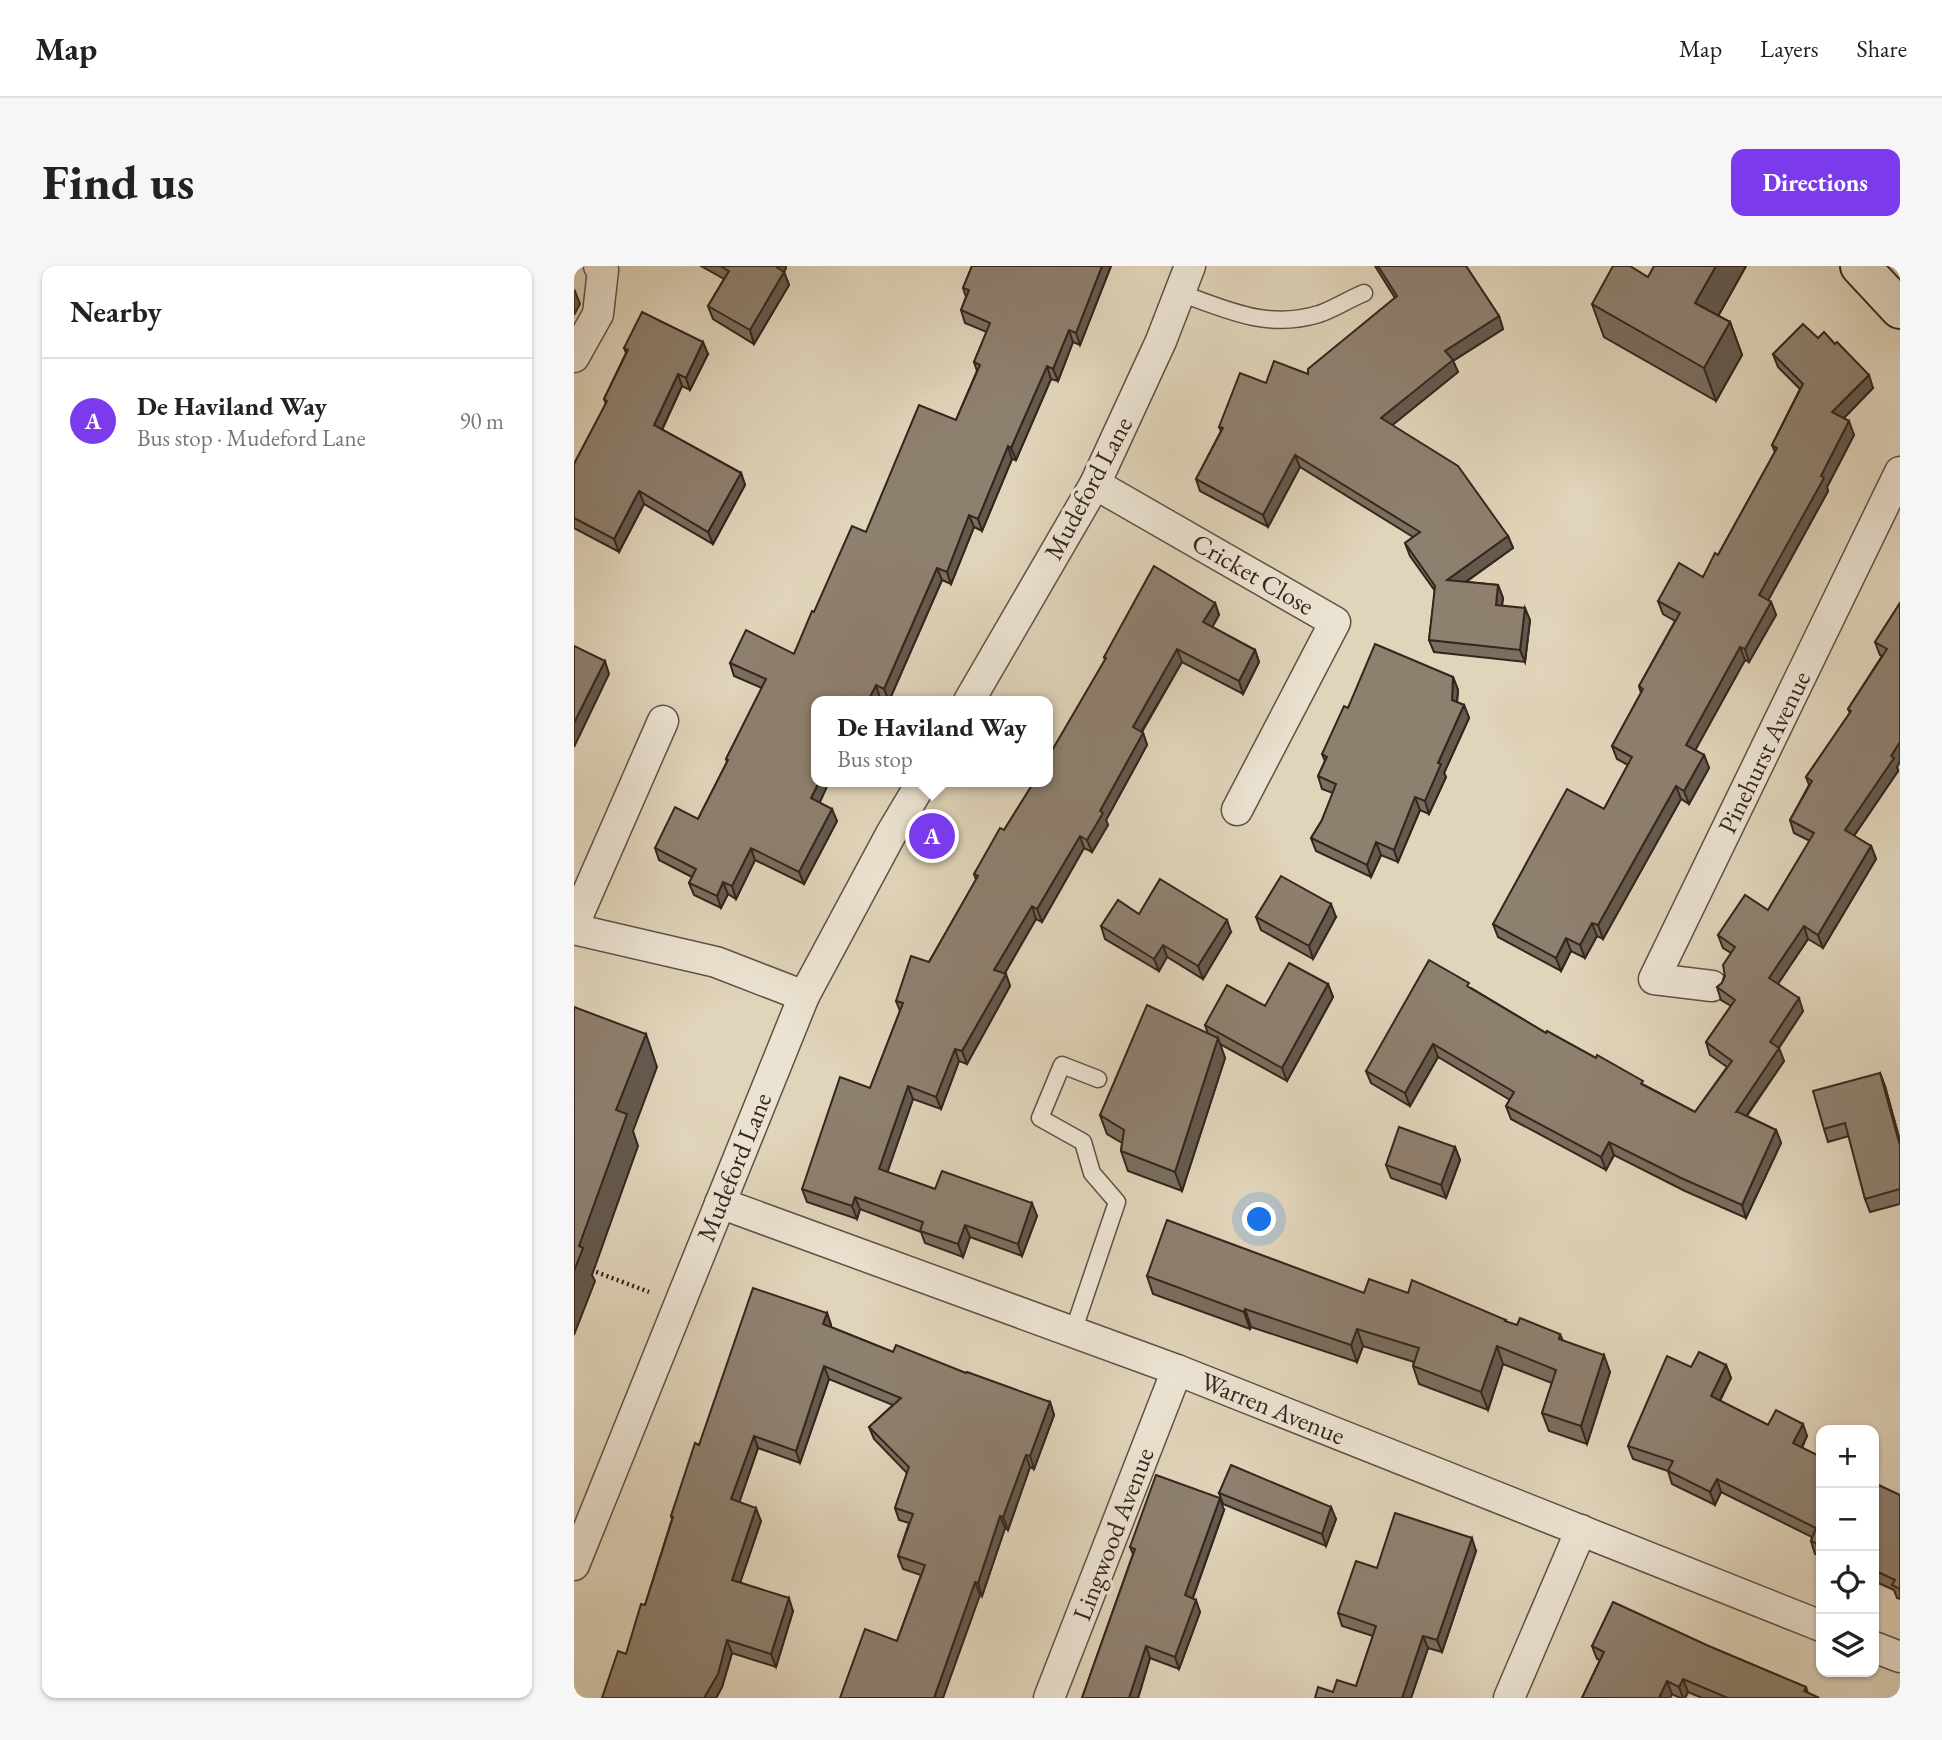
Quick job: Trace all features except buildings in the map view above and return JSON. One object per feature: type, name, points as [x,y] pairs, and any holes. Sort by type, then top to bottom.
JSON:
[{"type":"street","points":[[574,357],[598,314],[603,270],[599,266]]},
{"type":"street","points":[[1860,266],[1900,309]]},
{"type":"street","name":"Mudeford Lane","points":[[972,696],[1096,484],[1161,341],[1185,279]]},
{"type":"street","name":"Pinehurst Avenue","points":[[1712,986],[1654,979],[1900,472]]},
{"type":"street","name":"Cricket Close","points":[[1096,484],[1335,622],[1237,810]]},
{"type":"street","points":[[663,721],[574,927],[716,962],[804,996]]},
{"type":"street","name":"Mudeford Lane","points":[[574,1565],[804,996],[919,787]]},
{"type":"street","name":"Warren Avenue","points":[[720,1203],[1177,1370],[1816,1624]]},
{"type":"street","name":"Lingwood Avenue","points":[[1049,1698],[1177,1370]]},
{"type":"street","points":[[1509,1698],[1581,1530]]},
{"type":"street","points":[[1879,1649],[1900,1657]]},
{"type":"lane","points":[[1185,279],[1256,319],[1276,320],[1319,313],[1364,292]]},
{"type":"lane","points":[[1073,1332],[1117,1202],[1092,1173],[1083,1142],[1040,1118],[1062,1065],[1098,1079]]},
{"type":"path","points":[[586,1268],[679,1303]]},
{"type":"place","name":"De Haviland Way","points":[[932,836]]}]
